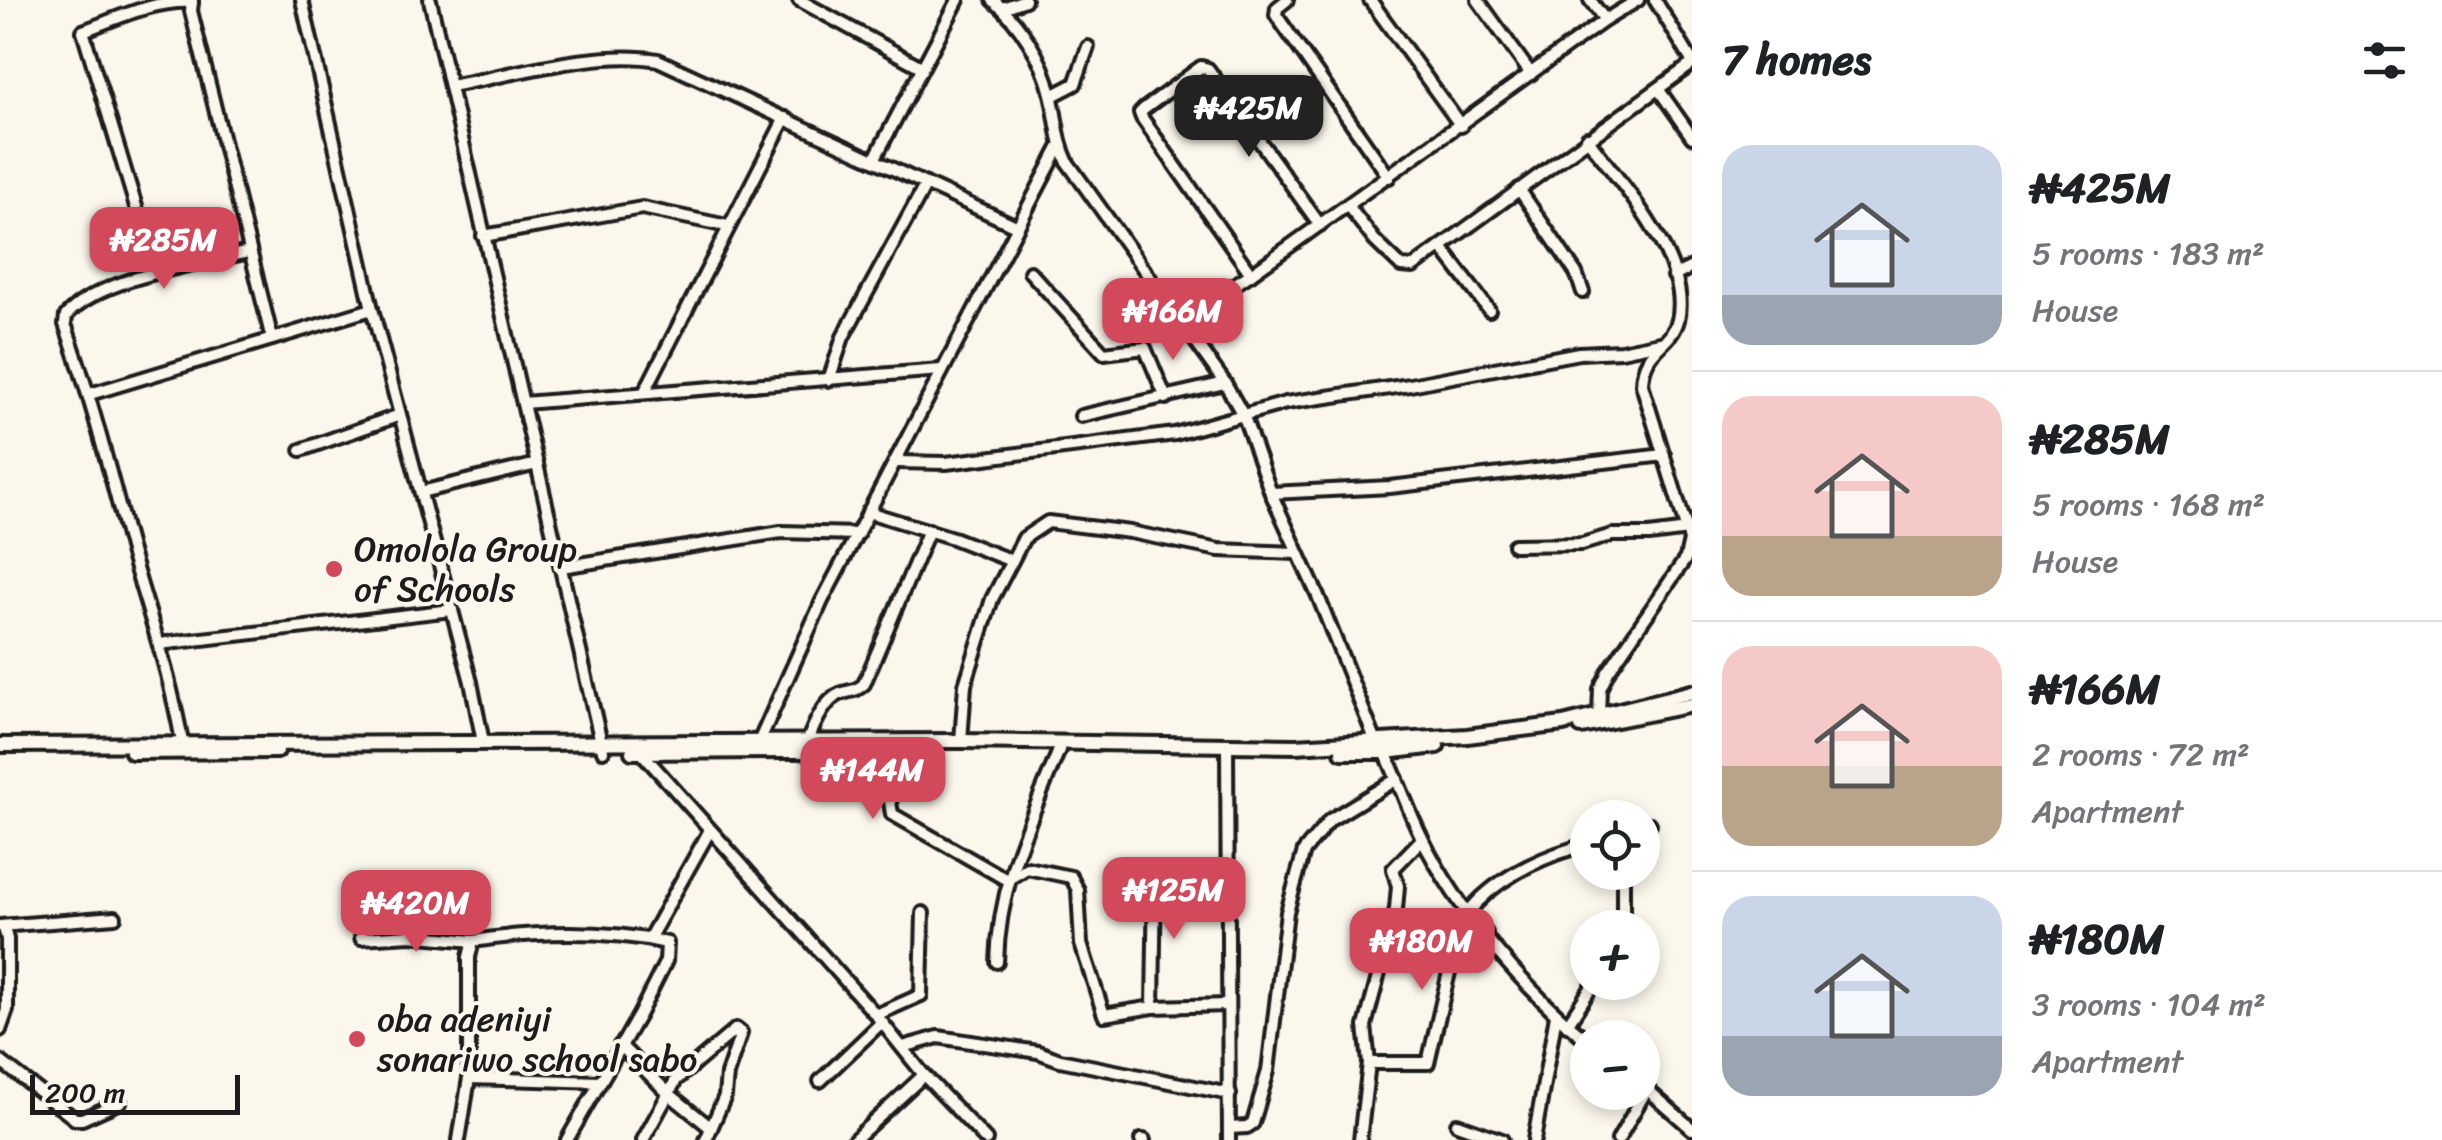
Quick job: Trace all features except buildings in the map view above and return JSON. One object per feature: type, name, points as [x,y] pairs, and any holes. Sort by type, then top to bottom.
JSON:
[{"type":"main road","points":[[1381,747],[1563,724],[1692,692]]},
{"type":"main road","points":[[0,748],[182,742],[483,742],[641,752],[1381,747],[1564,731],[1692,705]]},
{"type":"main road","points":[[0,748],[602,747],[961,741],[1227,749]]},
{"type":"street","points":[[302,0],[372,309],[483,742]]},
{"type":"street","points":[[430,0],[602,747]]},
{"type":"street","points":[[800,0],[921,67]]},
{"type":"street","points":[[874,160],[958,0]]},
{"type":"street","points":[[993,0],[1039,58],[1052,96],[1060,146],[1078,180],[1225,383],[1244,417],[1296,553],[1422,839],[1467,914],[1570,1027]]},
{"type":"street","points":[[1003,8],[1026,0]]},
{"type":"street","points":[[1287,0],[1277,8],[1276,15],[1389,177]]},
{"type":"street","points":[[1370,0],[1462,126]]},
{"type":"street","points":[[1478,0],[1531,74]]},
{"type":"street","points":[[1590,0],[1605,20]]},
{"type":"street","points":[[1180,319],[1251,274],[1638,0]]},
{"type":"street","points":[[1348,206],[1401,266],[1413,267],[1587,138],[1659,90],[1692,62],[1655,0]]},
{"type":"street","points":[[156,273],[82,31],[143,9],[194,1],[191,11],[272,339]]},
{"type":"street","points":[[1052,96],[1075,84],[1088,47]]},
{"type":"street","points":[[450,86],[600,59],[637,56],[670,63],[1016,226]]},
{"type":"street","points":[[1251,274],[1142,118],[1144,109],[1172,86],[1201,67],[1208,69],[1320,225]]},
{"type":"street","points":[[1659,90],[1692,137]]},
{"type":"street","points":[[644,393],[785,118]]},
{"type":"street","points":[[1587,138],[1660,237],[1674,276],[1681,304],[1675,329],[1644,364],[1642,386],[1690,540],[1686,558],[1608,672],[1600,689],[1599,714]]},
{"type":"street","points":[[760,742],[822,600],[1060,146]]},
{"type":"street","points":[[829,380],[843,337],[926,184]]},
{"type":"street","points":[[1520,189],[1576,272],[1583,292]]},
{"type":"street","points":[[484,236],[642,208],[727,226]]},
{"type":"street","points":[[1440,247],[1489,310]]},
{"type":"street","points":[[182,742],[174,693],[90,394],[65,324],[66,316],[92,295],[156,273],[250,252]]},
{"type":"street","points":[[1674,276],[1692,267]]},
{"type":"street","points":[[1030,272],[1104,353],[1145,348],[1166,398]]},
{"type":"street","points":[[90,394],[372,309]]},
{"type":"street","points":[[896,462],[946,463],[1176,434],[1286,403],[1410,385],[1578,353],[1621,352],[1660,343]]},
{"type":"street","points":[[523,403],[941,370]]},
{"type":"street","points":[[1081,416],[1225,383]]},
{"type":"street","points":[[301,450],[400,415]]},
{"type":"street","points":[[1271,493],[1390,486],[1664,455]]},
{"type":"street","points":[[421,492],[537,464]]},
{"type":"street","points":[[868,512],[1012,561]]},
{"type":"street","points":[[961,741],[965,684],[972,652],[992,599],[1024,538],[1052,522],[1219,550],[1296,553]]},
{"type":"street","points":[[807,743],[830,701],[864,684],[929,530]]},
{"type":"street","points":[[1514,544],[1582,544],[1612,536],[1688,530]]},
{"type":"street","points":[[562,567],[781,532],[858,534]]},
{"type":"street","points":[[158,644],[452,610]]},
{"type":"street","points":[[1227,749],[1229,1134],[1252,1123],[1268,1071],[1287,912],[1304,851],[1330,820],[1398,778]]},
{"type":"street","points":[[997,962],[1007,880],[1059,750]]},
{"type":"street","points":[[641,752],[880,1018],[924,1075],[986,1140]]},
{"type":"street","points":[[882,752],[892,814],[1007,880]]},
{"type":"street","points":[[649,938],[710,830]]},
{"type":"street","points":[[1360,1140],[1369,1064],[1365,1026],[1396,910],[1398,886],[1392,869],[1422,839]]},
{"type":"street","points":[[1467,914],[1480,896],[1540,858],[1570,849]]},
{"type":"street","points":[[1007,880],[1027,868],[1072,877],[1078,890],[1081,944],[1104,1014],[1228,1004]]},
{"type":"street","points":[[1153,1008],[1154,876]]},
{"type":"street","points":[[820,1081],[880,1018],[920,995],[923,913]]},
{"type":"street","points":[[0,1030],[8,1010],[7,938],[2,927],[115,917]]},
{"type":"street","points":[[361,938],[410,935],[473,941],[528,932],[632,934],[667,942],[666,961],[567,1140]]},
{"type":"street","points":[[1369,1064],[1428,1063],[1450,968],[1486,934]]},
{"type":"street","points":[[460,1140],[469,1078],[473,941]]},
{"type":"street","points":[[1567,1025],[1583,1000]]},
{"type":"street","points":[[1534,1140],[1556,1015]]},
{"type":"street","points":[[643,1140],[676,1080],[736,1029],[741,1033],[727,1074],[725,1096],[706,1140]]},
{"type":"street","points":[[902,1047],[930,1036],[1004,1046],[1230,1094]]},
{"type":"street","points":[[620,1044],[668,1093],[712,1128]]},
{"type":"street","points":[[0,1060],[75,1119],[120,1102]]},
{"type":"street","points":[[854,1140],[924,1075]]},
{"type":"street","points":[[469,1078],[600,1082]]},
{"type":"street","points":[[1660,1100],[1692,1129]]},
{"type":"street","points":[[1618,1140],[1633,1110]]},
{"type":"street","points":[[1457,1124],[1502,1140]]},
{"type":"place","name":"Omolola Group of Schools","points":[[334,569]]},
{"type":"place","name":"oba adeniyi sonariwo school sabo","points":[[357,1039]]}]
